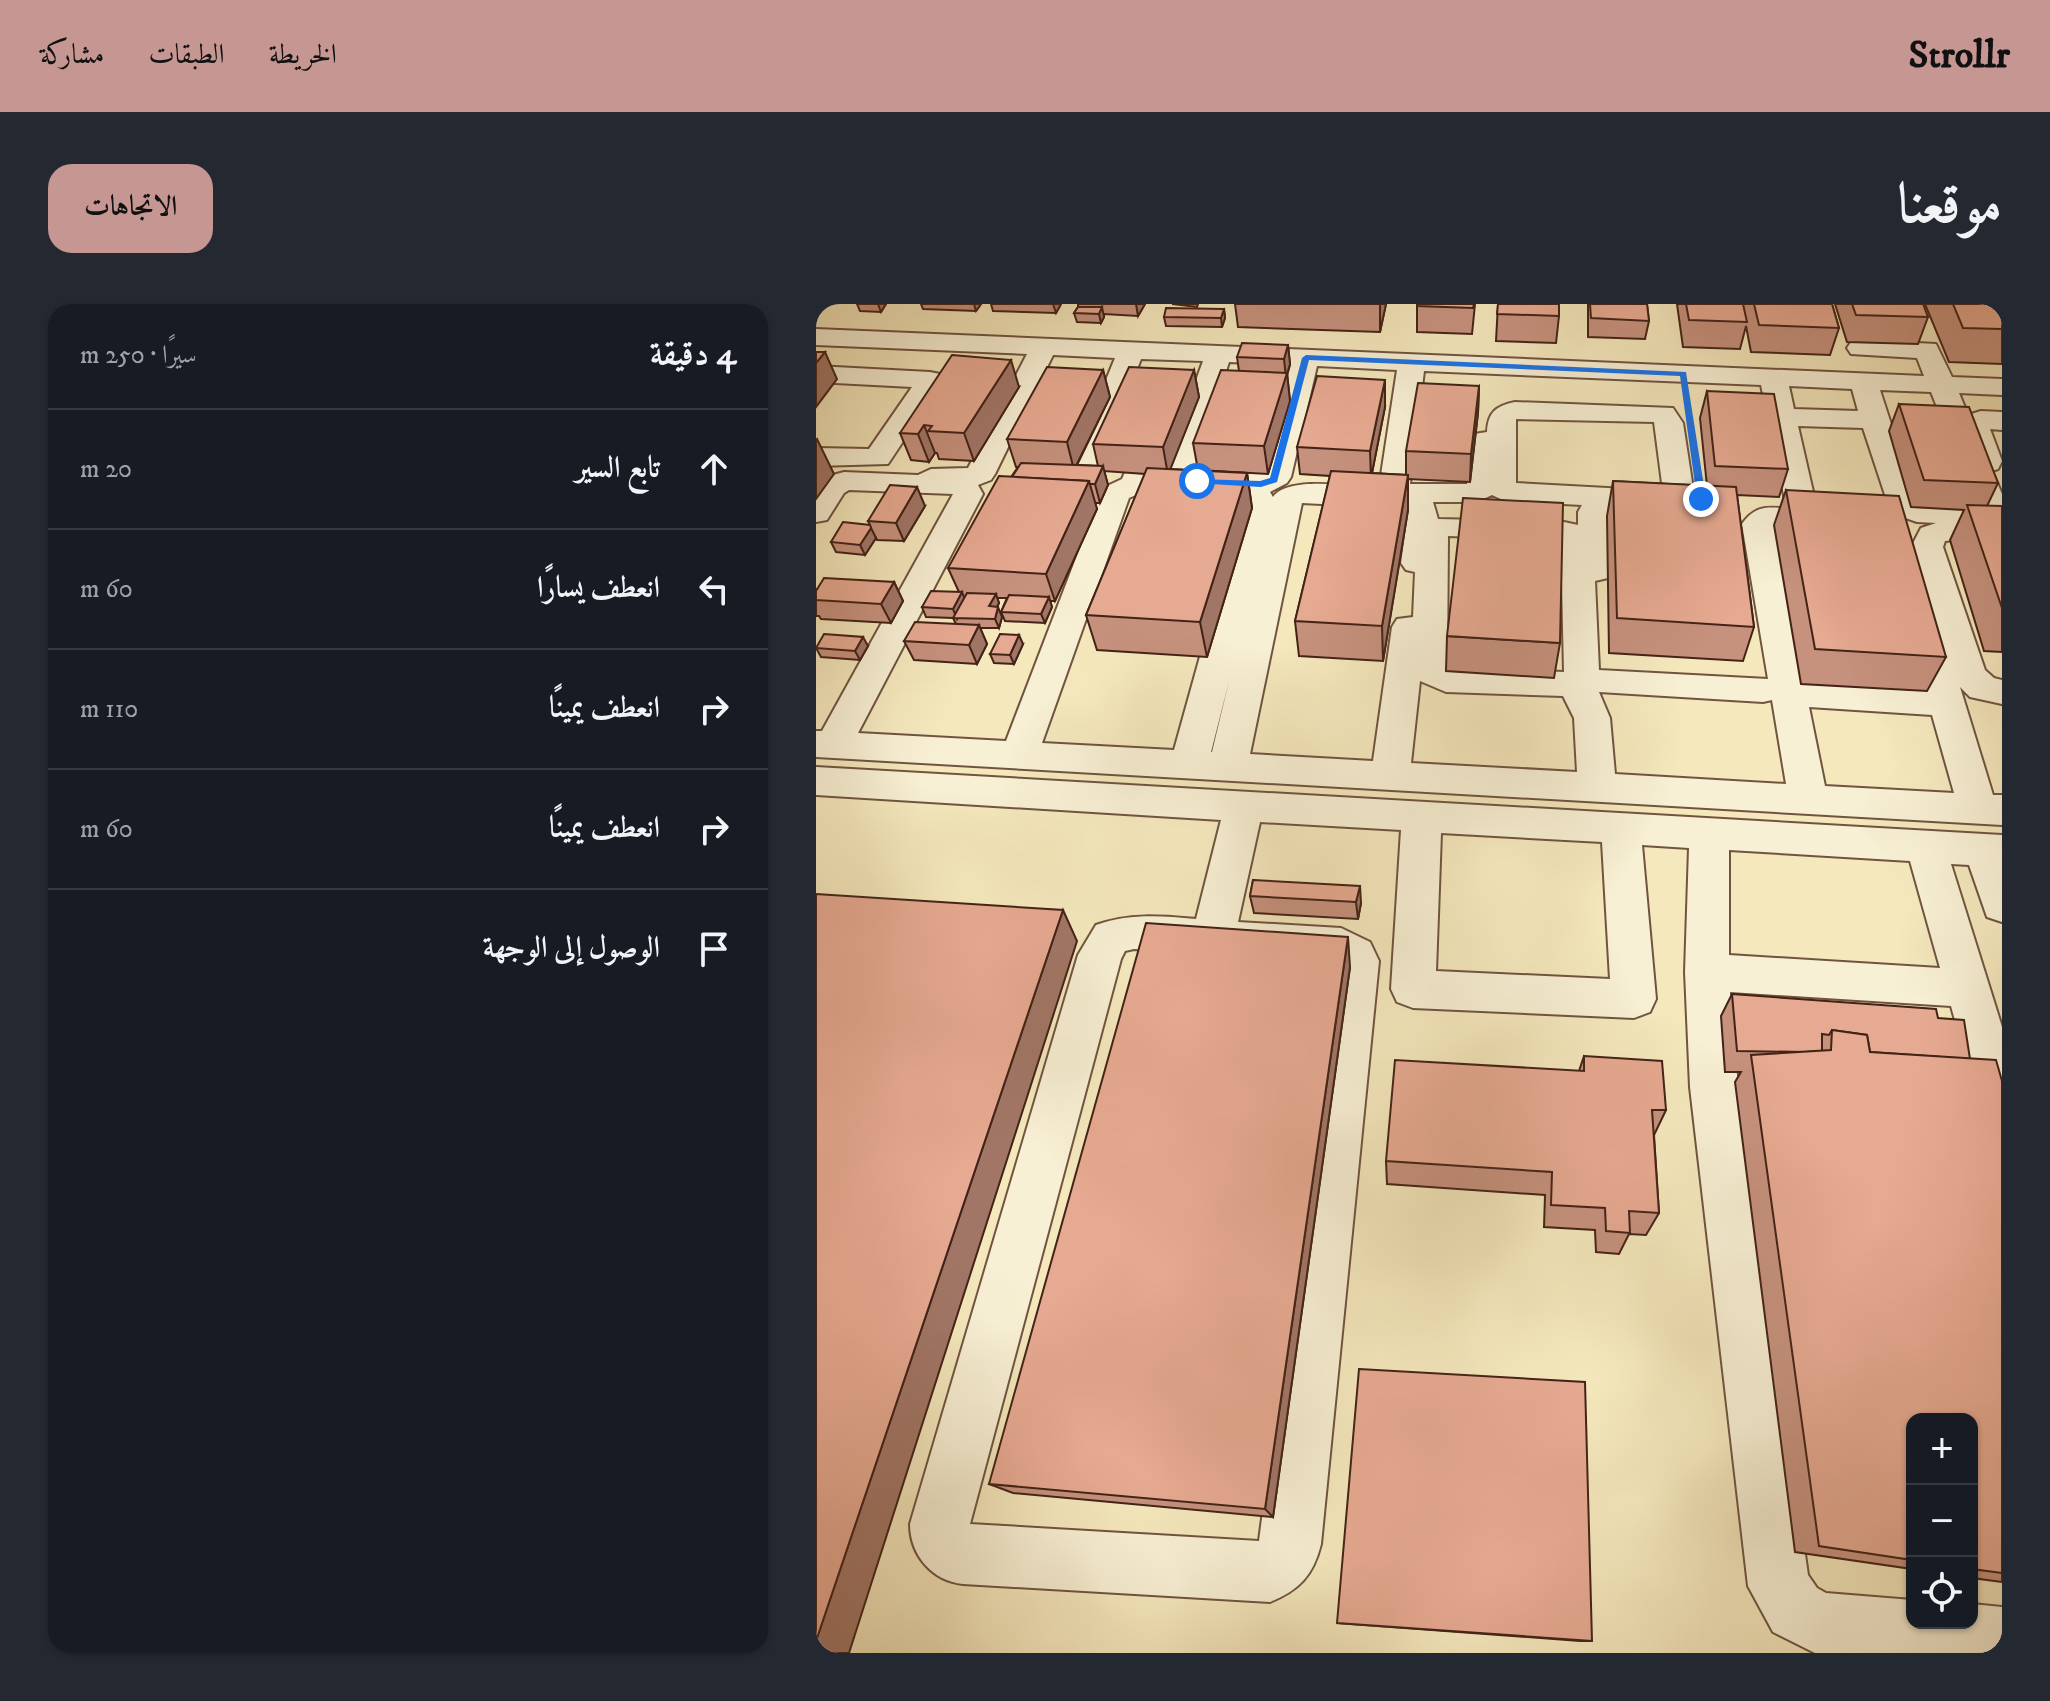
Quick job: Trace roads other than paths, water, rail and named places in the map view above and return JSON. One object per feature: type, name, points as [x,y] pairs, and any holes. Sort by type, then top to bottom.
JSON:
[{"type":"street","points":[[816,337],[1053,347],[1126,345],[1226,354],[1640,372],[1764,371],[1856,381],[2002,387]]},
{"type":"street","points":[[974,344],[895,473],[898,477],[967,479],[980,474],[1053,347]]},
{"type":"street","points":[[1126,345],[1130,390],[1095,471],[1099,476],[1162,479],[1176,475],[1221,394]]},
{"type":"street","points":[[1053,347],[1048,387],[995,471],[999,476],[1069,479],[1080,475],[1130,390]]},
{"type":"street","points":[[1860,348],[1927,350],[1941,384]]},
{"type":"street","points":[[1892,349],[1903,383]]},
{"type":"street","points":[[1226,354],[1221,394],[1192,474],[1197,481],[1261,484],[1274,480],[1313,397]]},
{"type":"street","points":[[1315,358],[1313,397],[1293,477],[1296,484],[1304,486],[1362,488],[1375,483],[1390,401],[1404,362]]},
{"type":"street","points":[[1390,401],[1394,489],[1404,493],[1477,493],[1482,488],[1487,365]]},
{"type":"street","points":[[1557,368],[1559,410]]},
{"type":"street","points":[[1592,695],[1594,510],[1601,505],[1777,507],[1788,502],[1768,417],[1764,371]]},
{"type":"street","points":[[1640,372],[1646,412]]},
{"type":"street","points":[[1683,373],[1698,494],[1739,521],[1776,691]]},
{"type":"street","points":[[816,374],[930,380],[878,458],[816,457]]},
{"type":"street","points":[[1856,381],[1906,423]]},
{"type":"street","points":[[1768,417],[1802,502],[1814,507],[1883,510],[1890,503],[1906,423],[1941,384]]},
{"type":"street","points":[[1086,389],[1130,390]]},
{"type":"street","points":[[1176,392],[1221,394]]},
{"type":"street","points":[[1266,396],[1313,397]]},
{"type":"street","points":[[1390,401],[1437,404]]},
{"type":"street","points":[[1515,410],[1559,410],[1659,412],[1668,420],[1681,489],[1677,497],[1669,500],[1505,492],[1501,486],[1503,415],[1515,410]]},
{"type":"street","points":[[1768,417],[1906,423]]},
{"type":"street","points":[[2002,421],[1981,420],[1972,426],[2002,499]]},
{"type":"street","points":[[816,513],[833,487],[849,480],[956,485],[965,488],[968,494],[821,770]]},
{"type":"street","points":[[1019,755],[1116,493],[1131,486],[1244,491],[1258,497],[1259,504],[1189,765]]},
{"type":"street","points":[[1228,767],[1285,504],[1291,496],[1306,493],[1404,499],[1416,502],[1422,509],[1390,776]]},
{"type":"street","points":[[821,770],[1019,755],[1990,809],[1947,703],[1898,536],[1893,529],[1874,523],[1764,516],[1758,521],[1776,691],[1793,798]]},
{"type":"street","points":[[1597,788],[1592,695],[1577,540],[1573,534],[1564,531],[1445,527],[1436,530],[1432,535],[1429,670],[1446,680],[1592,695],[1776,691],[1947,703]]},
{"type":"street","points":[[2002,530],[1948,529],[1932,535],[1927,547],[1969,675],[1983,688],[2002,692]]},
{"type":"street","points":[[821,770],[1244,806],[1994,850],[2002,905]]},
{"type":"street","points":[[1213,938],[1244,806]]},
{"type":"street","points":[[1422,817],[1413,989],[1634,999],[1621,829]]},
{"type":"street","points":[[1709,834],[1707,972],[1714,1087],[1779,1586],[1795,1610],[1820,1624],[2002,1638]]},
{"type":"street","points":[[1926,847],[2002,1103]]},
{"type":"street","points":[[1134,932],[1213,938],[1341,946],[1355,955],[1357,961],[1288,1556],[1270,1572],[1258,1573],[953,1553],[940,1535],[940,1524],[1100,955],[1088,935],[1134,932]]},
{"type":"street","points":[[1707,972],[1968,988]]}]
